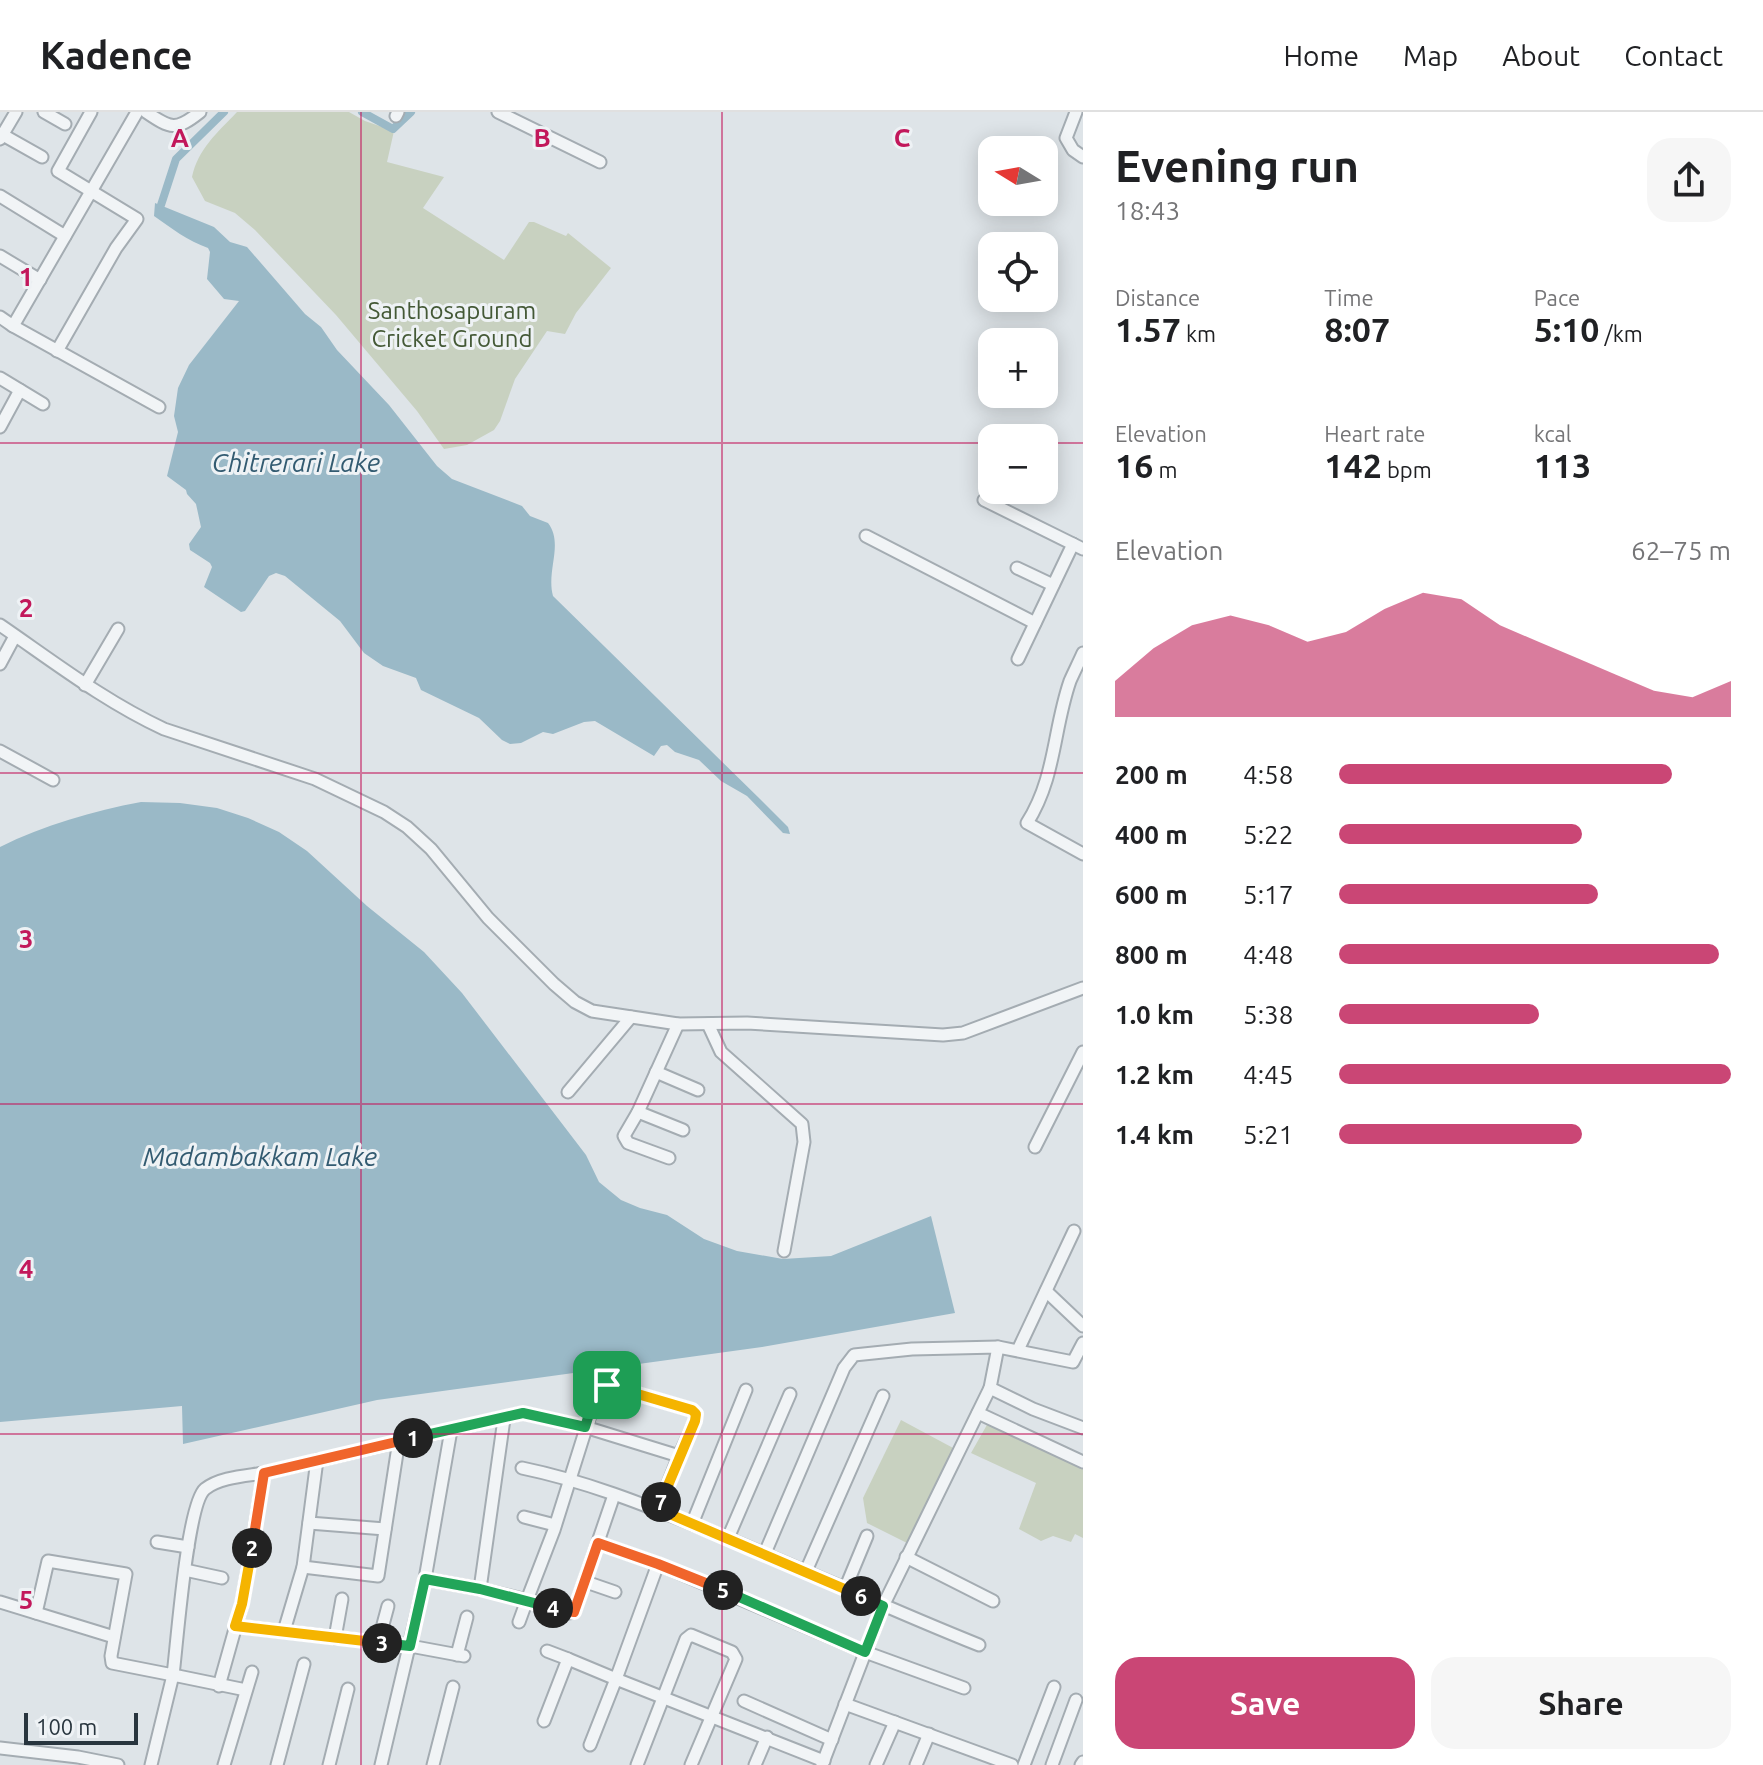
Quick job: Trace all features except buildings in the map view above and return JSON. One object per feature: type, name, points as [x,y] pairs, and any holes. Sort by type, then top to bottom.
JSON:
[{"type":"street","points":[[16,112],[1,137],[42,157]]},
{"type":"street","points":[[44,112],[65,124]]},
{"type":"street","points":[[57,351],[116,248],[137,219],[58,171],[91,112]]},
{"type":"street","points":[[13,326],[137,112]]},
{"type":"street","points":[[146,112],[174,126],[182,125],[200,112]]},
{"type":"street","points":[[498,112],[600,162]]},
{"type":"street","points":[[1076,112],[1066,138],[1073,150],[1083,157]]},
{"type":"street","points":[[0,196],[65,236]]},
{"type":"street","points":[[0,256],[40,280]]},
{"type":"street","points":[[0,317],[159,407]]},
{"type":"street","points":[[0,378],[43,404]]},
{"type":"street","points":[[0,427],[20,390]]},
{"type":"street","points":[[992,504],[1078,546],[1053,585],[1018,659]]},
{"type":"street","points":[[866,536],[1035,623]]},
{"type":"street","points":[[1017,568],[1053,585]]},
{"type":"street","points":[[0,625],[85,685],[164,729],[315,779],[384,812],[421,839],[488,918],[575,1002],[592,1011],[678,1024],[747,1023],[943,1035],[963,1033],[1083,988]]},
{"type":"street","points":[[85,685],[118,629]]},
{"type":"street","points":[[0,664],[15,636]]},
{"type":"street","points":[[1083,653],[1070,682],[1051,772],[1027,823],[1083,854]]},
{"type":"street","points":[[0,751],[53,780]]},
{"type":"street","points":[[568,1092],[631,1017]]},
{"type":"street","points":[[669,1158],[626,1141],[624,1136],[678,1024]]},
{"type":"street","points":[[708,1024],[721,1052],[802,1124],[804,1142],[784,1251]]},
{"type":"street","points":[[1035,1147],[1082,1058]]},
{"type":"street","points":[[656,1072],[698,1090]]},
{"type":"street","points":[[638,1112],[683,1130]]},
{"type":"street","points":[[1018,1350],[1074,1231]]},
{"type":"street","points":[[1046,1291],[1083,1326]]},
{"type":"street","points":[[765,1553],[849,1359],[854,1355],[912,1349],[998,1347],[1078,1363],[1083,1343]]},
{"type":"street","points":[[547,1651],[767,1737],[823,1763],[883,1606],[990,1388],[998,1347]]},
{"type":"street","points":[[519,1622],[555,1525],[597,1389],[604,1385],[692,1410],[696,1414],[658,1509]]},
{"type":"street","points":[[990,1388],[1083,1428]]},
{"type":"street","points":[[692,1524],[746,1390]]},
{"type":"street","points":[[728,1538],[790,1394]]},
{"type":"street","points":[[806,1571],[883,1396]]},
{"type":"street","points":[[151,1765],[173,1675],[188,1547],[198,1500],[206,1488],[222,1481],[523,1413],[585,1427],[679,1456]]},
{"type":"street","points":[[978,1413],[1083,1462]]},
{"type":"street","points":[[480,1589],[504,1419]]},
{"type":"street","points":[[381,1765],[425,1579],[451,1430]]},
{"type":"street","points":[[303,1567],[376,1577],[399,1440]]},
{"type":"street","points":[[284,1631],[303,1567],[317,1460]]},
{"type":"street","points":[[522,1468],[569,1478],[658,1509],[979,1645]]},
{"type":"street","points":[[219,1686],[242,1604],[264,1473]]},
{"type":"street","points":[[425,1579],[480,1589],[571,1613],[576,1609],[586,1582],[614,1495]]},
{"type":"street","points":[[524,1517],[555,1525]]},
{"type":"street","points":[[309,1523],[385,1529]]},
{"type":"street","points":[[845,1589],[867,1536]]},
{"type":"street","points":[[157,1542],[188,1547]]},
{"type":"street","points":[[598,1543],[658,1564],[865,1652],[964,1688]]},
{"type":"street","points":[[906,1557],[993,1601]]},
{"type":"street","points":[[36,1613],[48,1561],[126,1574],[111,1660],[116,1665],[246,1690]]},
{"type":"street","points":[[590,1745],[658,1564]]},
{"type":"street","points":[[185,1570],[222,1578]]},
{"type":"street","points":[[586,1582],[615,1592]]},
{"type":"street","points":[[335,1638],[342,1599]]},
{"type":"street","points":[[0,1602],[114,1637]]},
{"type":"street","points":[[378,1643],[388,1606]]},
{"type":"street","points":[[235,1626],[410,1646],[461,1656],[467,1617]]},
{"type":"street","points":[[637,1765],[686,1639],[691,1635],[735,1655],[734,1665],[691,1765]]},
{"type":"street","points":[[544,1721],[568,1659]]},
{"type":"street","points":[[277,1765],[304,1664]]},
{"type":"street","points":[[224,1765],[252,1672]]},
{"type":"street","points":[[433,1765],[453,1687]]},
{"type":"street","points":[[1024,1765],[1054,1687]]},
{"type":"street","points":[[329,1765],[348,1689]]},
{"type":"street","points":[[1052,1765],[1076,1700]]},
{"type":"street","points":[[744,1701],[832,1740]]},
{"type":"street","points":[[845,1704],[1012,1765]]},
{"type":"street","points":[[876,1765],[895,1722]]},
{"type":"street","points":[[916,1765],[929,1734]]},
{"type":"street","points":[[755,1765],[767,1737]]},
{"type":"street","points":[[0,1748],[118,1765]]},
{"type":"green space","name":"Santhosapuram Cricket Ground","points":[[237,112],[349,112],[394,131],[387,162],[444,177],[423,208],[504,260],[529,222],[534,222],[566,236],[568,233],[611,268],[576,313],[565,334],[547,331],[515,379],[494,430],[467,445],[444,449],[417,411],[336,315],[255,230],[235,213],[205,201],[192,177],[195,167],[209,142]]},
{"type":"green space","points":[[901,1420],[955,1449],[907,1543],[867,1523],[863,1498]]},
{"type":"green space","points":[[988,1423],[1083,1462],[1083,1538],[1075,1534],[1071,1542],[1053,1536],[1041,1541],[1019,1529],[1036,1483],[971,1453]]},
{"type":"water","name":"Chitrerari Lake","points":[[155,203],[214,227],[230,242],[247,247],[389,405],[437,466],[452,479],[522,506],[530,516],[548,523],[555,540],[553,596],[788,827],[790,834],[783,833],[747,796],[721,781],[699,760],[675,752],[667,745],[661,746],[654,756],[595,721],[553,734],[543,732],[521,743],[510,744],[502,740],[479,718],[421,690],[416,678],[383,666],[364,653],[340,621],[285,576],[276,573],[269,576],[245,611],[241,612],[204,587],[212,567],[190,550],[189,544],[201,527],[196,504],[186,490],[167,476],[178,432],[174,416],[178,388],[189,365],[239,301],[224,299],[207,279],[208,248],[154,216]]},
{"type":"water","name":"Madambakkam Lake","points":[[141,802],[217,808],[279,832],[307,851],[367,906],[424,952],[462,993],[586,1155],[599,1182],[621,1200],[667,1215],[704,1239],[737,1251],[783,1259],[831,1256],[931,1216],[955,1313],[762,1347],[377,1400],[183,1444],[182,1406],[0,1422],[0,847],[69,820]]},
{"type":"waterway","points":[[161,205],[176,159],[224,112]]},
{"type":"waterway","points":[[362,112],[393,129],[411,112]]},
{"type":"route","points":[[607,1385],[692,1410],[696,1414],[658,1509],[883,1606],[865,1652],[753,1602],[598,1543],[576,1609],[571,1613],[480,1589],[425,1579],[410,1646],[235,1626],[242,1604],[264,1473],[523,1413],[585,1427],[597,1389],[607,1385]]}]
